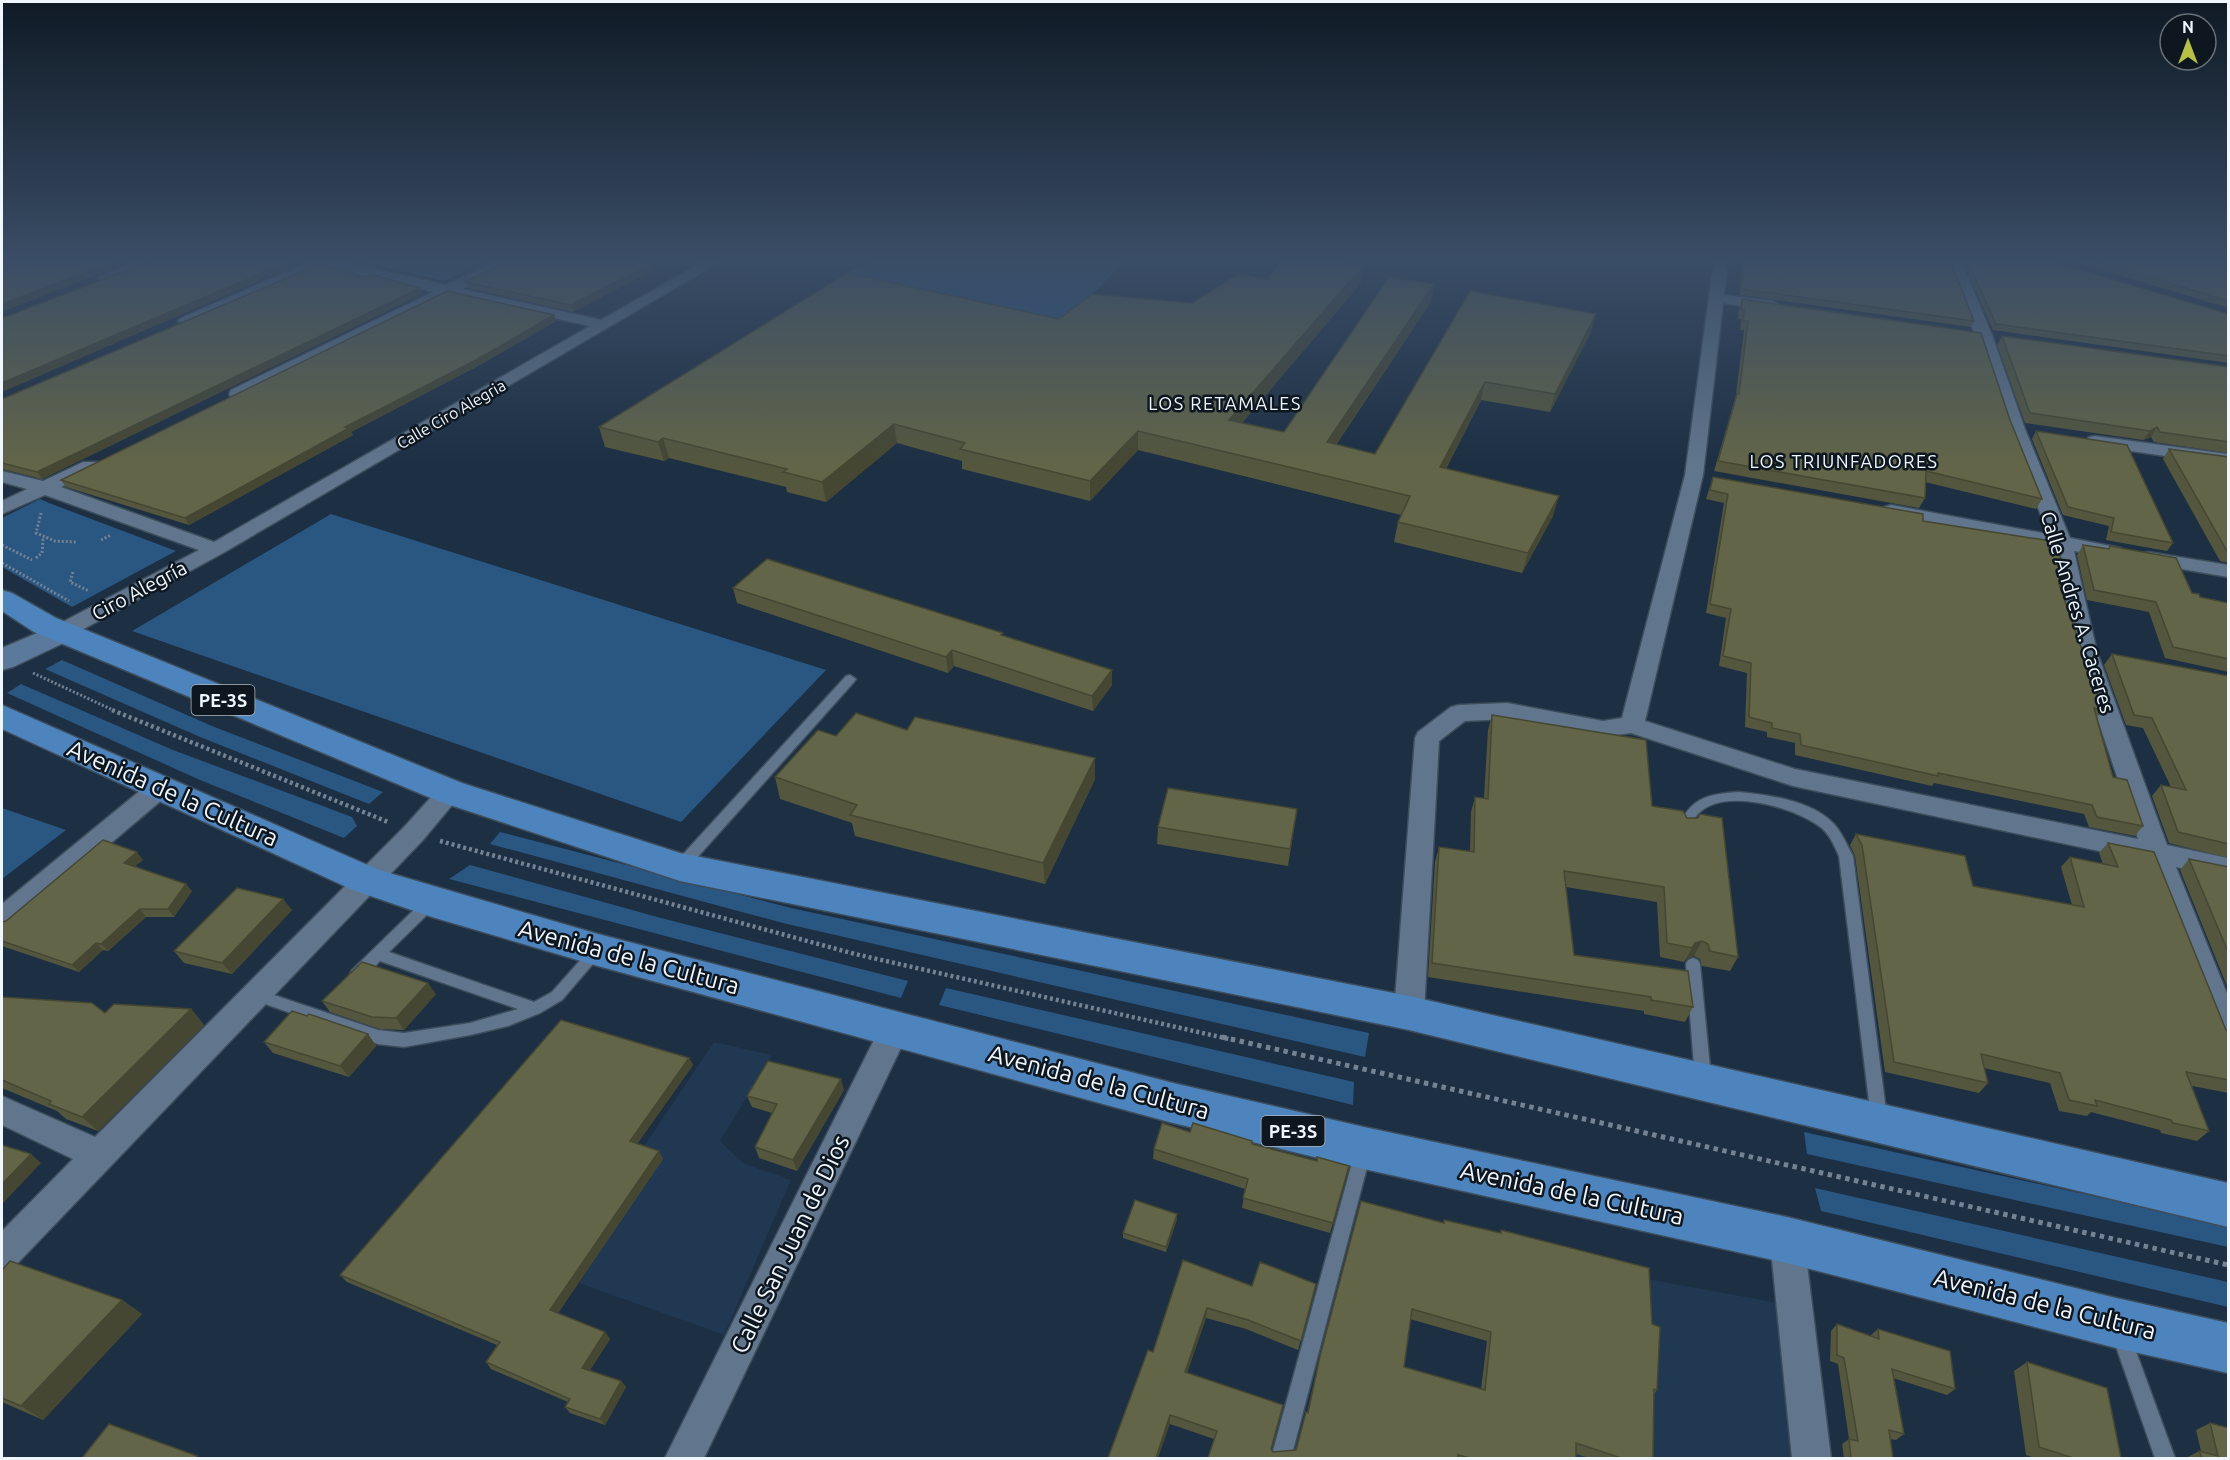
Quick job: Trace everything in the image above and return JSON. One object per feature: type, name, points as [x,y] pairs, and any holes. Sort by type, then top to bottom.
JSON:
[{"type":"highway","name":"PE-3S","points":[[6,606],[68,618],[450,792],[680,867],[1409,1013],[2229,1205]]},
{"type":"highway","name":"Avenida de la Cultura","points":[[2,716],[366,880],[432,902],[598,950],[1173,1103],[1364,1148],[1787,1240],[2116,1323],[2229,1348]]},
{"type":"street","points":[[226,399],[371,328]]},
{"type":"street","name":"Calle Ciro Alegria","points":[[216,549],[600,328]]},
{"type":"street","points":[[1632,725],[1694,475],[1712,328]]},
{"type":"street","name":"Calle Andres A. Caceres","points":[[1981,328],[2016,429],[2062,543],[2156,852],[2229,1031]]},
{"type":"street","points":[[1960,332],[2007,339]]},
{"type":"street","points":[[2016,429],[2039,432]]},
{"type":"street","points":[[2075,438],[2229,460]]},
{"type":"street","points":[[2,508],[109,457]]},
{"type":"street","points":[[1694,475],[1717,480]]},
{"type":"street","points":[[2,476],[45,488],[216,549]]},
{"type":"street","points":[[1878,509],[2229,572]]},
{"type":"street","name":"Ciro Alegría","points":[[68,618],[216,549]]},
{"type":"street","points":[[3,659],[68,618]]},
{"type":"street","points":[[1409,1013],[1427,738],[1459,713],[1507,711],[1603,729],[1632,725],[1793,777],[2229,868]]},
{"type":"street","points":[[2,919],[161,788]]},
{"type":"street","points":[[2,1255],[414,833],[450,792]]},
{"type":"street","name":"Calle San Juan de Dios","points":[[684,1458],[895,1029]]},
{"type":"street","points":[[2,1110],[98,1155]]},
{"type":"street","points":[[1787,1240],[1812,1458]]},
{"type":"lane","points":[[680,867],[850,680]]},
{"type":"lane","points":[[1685,828],[1693,810],[1712,800],[1749,796],[1793,805],[1823,822],[1838,837],[1845,856],[1880,1124]]},
{"type":"lane","points":[[345,984],[432,902]]},
{"type":"lane","points":[[255,995],[378,1038],[404,1040],[470,1029],[508,1020],[535,1009],[556,996],[598,950]]},
{"type":"lane","points":[[377,954],[535,1009]]},
{"type":"lane","points":[[1693,964],[1704,1082]]},
{"type":"lane","points":[[314,1015],[330,1000]]},
{"type":"lane","points":[[1281,1458],[1364,1148]]},
{"type":"lane","points":[[2116,1323],[2165,1458]]},
{"type":"path","points":[[64,495],[42,509],[36,533],[46,538],[76,542]]},
{"type":"path","points":[[2,545],[34,559],[42,553],[43,540],[46,538]]},
{"type":"path","points":[[2,563],[68,618]]},
{"type":"path","points":[[73,572],[70,582],[95,593],[84,599]]},
{"type":"path","points":[[3,659],[136,721],[414,833],[474,852],[855,954],[2229,1265]]},
{"type":"shaded area","points":[[40,499],[176,551],[72,607],[2,567],[2,518]]},
{"type":"shaded area","points":[[331,514],[826,670],[681,822],[132,631]]},
{"type":"shaded area","points":[[62,660],[212,726],[383,792],[369,804],[200,737],[45,669]]},
{"type":"shaded area","points":[[21,684],[173,750],[352,817],[357,826],[344,838],[200,780],[7,693]]},
{"type":"shaded area","points":[[2,808],[66,830],[2,879]]},
{"type":"shaded area","points":[[500,832],[791,908],[1369,1033],[1365,1057],[783,923],[490,844]]},
{"type":"shaded area","points":[[470,865],[661,918],[908,981],[901,998],[449,879]]},
{"type":"shaded area","points":[[946,988],[1354,1082],[1353,1105],[939,1005]]},
{"type":"shaded area","points":[[714,1042],[772,1055],[720,1141],[743,1163],[791,1180],[724,1335],[579,1283],[662,1159],[641,1151]]},
{"type":"shaded area","points":[[1804,1132],[2228,1226],[2228,1247],[1807,1154]]},
{"type":"shaded area","points":[[1815,1188],[2228,1282],[2228,1307],[1821,1211]]},
{"type":"shaded area","points":[[1548,1261],[1784,1304],[1801,1458],[1532,1458]]},
{"type":"building","points":[[2,328],[131,328],[2,383]]},
{"type":"building","points":[[169,328],[336,328],[37,472],[2,463],[2,399]]},
{"type":"building","points":[[371,328],[531,328],[476,360],[345,427],[349,428],[185,518],[61,480]]},
{"type":"building","points":[[758,328],[1309,328],[1229,420],[1284,432],[1354,328],[1404,328],[1327,442],[1375,454],[1448,328],[1589,328],[1555,394],[1485,382],[1440,467],[1559,496],[1528,553],[1398,522],[1410,496],[1138,431],[1090,481],[960,449],[965,443],[894,424],[822,482],[783,472],[787,469],[663,438],[658,442],[599,427]]},
{"type":"building","points":[[1747,328],[1947,328],[1981,333],[2010,420],[2042,499],[1926,471],[1925,498],[1718,461],[1737,394],[1739,394]]},
{"type":"building","points":[[2026,328],[2229,328],[2229,356]]},
{"type":"building","points":[[2002,336],[2229,367],[2229,442],[2160,432],[2157,427],[2150,431],[2030,413]]},
{"type":"building","points":[[2036,431],[2127,445],[2173,543],[2111,532],[2114,518],[2068,507]]},
{"type":"building","points":[[2169,449],[2229,457],[2229,551],[2227,551]]},
{"type":"building","points":[[1713,477],[1923,514],[1923,521],[2057,542],[2067,586],[2059,584],[2103,710],[2094,708],[2113,777],[2127,780],[2143,826],[2097,817],[2092,805],[1938,773],[1938,776],[1801,745],[1800,734],[1772,728],[1772,723],[1749,717],[1751,663],[1723,656],[1731,609],[1710,604],[1728,494],[1710,490]]},
{"type":"building","points":[[2083,545],[2109,549],[2110,546],[2176,558],[2192,593],[2229,603],[2229,659],[2173,647],[2156,602],[2094,590]]},
{"type":"building","points":[[767,559],[1003,633],[1001,635],[1112,670],[1092,696],[952,650],[946,657],[733,588]]},
{"type":"building","points":[[2112,654],[2229,676],[2229,844],[2178,832],[2161,785],[2186,790],[2152,718],[2134,715]]},
{"type":"building","points":[[856,713],[907,730],[915,717],[1095,758],[1043,863],[850,815],[857,805],[775,777],[818,730],[836,736]]},
{"type":"building","points":[[1492,715],[1646,740],[1652,806],[1683,811],[1687,818],[1698,818],[1700,814],[1722,818],[1738,957],[1710,951],[1708,944],[1702,941],[1695,943],[1692,948],[1667,943],[1664,887],[1564,871],[1574,955],[1688,971],[1693,1007],[1651,1000],[1651,997],[1432,963],[1439,847],[1474,852],[1475,797],[1488,799]]},
{"type":"building","points":[[1168,788],[1297,809],[1290,849],[1158,827]]},
{"type":"building","points":[[1856,834],[1965,856],[1973,886],[2084,907],[2070,857],[2118,867],[2108,843],[2154,852],[2226,1030],[2229,1031],[2229,1080],[2186,1072],[2209,1131],[2095,1100],[2097,1106],[2069,1100],[2060,1073],[1981,1054],[1988,1083],[1894,1062],[1862,845]]},
{"type":"building","points":[[103,840],[137,852],[124,863],[186,884],[168,909],[140,909],[101,944],[96,943],[72,965],[2,941],[2,922]]},
{"type":"building","points":[[2189,859],[2229,867],[2229,954]]},
{"type":"building","points":[[237,888],[283,899],[222,963],[174,951]]},
{"type":"building","points":[[362,962],[428,983],[396,1018],[372,1017],[322,1001]]},
{"type":"building","points":[[2,997],[92,1003],[105,1013],[114,1004],[191,1009],[82,1117],[49,1104],[51,1101],[2,1080]]},
{"type":"building","points":[[292,1011],[307,1016],[309,1014],[368,1034],[340,1066],[264,1042]]},
{"type":"building","points":[[561,1020],[689,1058],[630,1141],[659,1151],[550,1310],[605,1332],[582,1368],[621,1381],[600,1419],[565,1407],[570,1399],[486,1362],[500,1342],[340,1275]]},
{"type":"building","points":[[768,1061],[841,1079],[793,1160],[755,1147],[777,1104],[747,1096]]},
{"type":"building","points":[[1162,1123],[1190,1132],[1193,1123],[1252,1141],[1252,1144],[1317,1161],[1317,1157],[1349,1166],[1333,1223],[1243,1198],[1248,1179],[1154,1149]]},
{"type":"building","points":[[2,1145],[31,1154],[2,1184]]},
{"type":"building","points":[[1135,1200],[1177,1214],[1166,1247],[1123,1233]]},
{"type":"building","points":[[1361,1201],[1444,1223],[1444,1220],[1501,1233],[1501,1230],[1649,1268],[1652,1324],[1660,1327],[1657,1390],[1654,1389],[1653,1458],[1621,1458],[1576,1443],[1576,1458],[1470,1458],[1458,1455],[1458,1458],[1208,1458],[1217,1431],[1170,1415],[1156,1458],[1108,1458],[1148,1350],[1153,1352],[1183,1260],[1252,1286],[1260,1262],[1316,1284],[1301,1341],[1248,1320],[1207,1308],[1185,1372],[1283,1405],[1271,1449],[1273,1452],[1296,1450],[1306,1412],[1308,1413],[1320,1356]],"holes":[[[1412,1309],[1491,1332],[1485,1390],[1404,1367]]]},
{"type":"building","points":[[10,1261],[122,1300],[21,1406],[2,1398],[2,1270]]},
{"type":"building","points":[[1837,1324],[1879,1339],[1878,1329],[1950,1351],[1955,1389],[1892,1369],[1904,1434],[1889,1430],[1893,1458],[1851,1458],[1849,1439],[1858,1441],[1844,1358],[1837,1355]]},
{"type":"building","points":[[2027,1362],[2107,1388],[2121,1458],[2073,1458],[2039,1447]]},
{"type":"building","points":[[2210,1423],[2229,1428],[2229,1458],[2202,1458],[2199,1451],[2218,1456]]},
{"type":"building","points":[[109,1424],[197,1456],[196,1458],[82,1458]]},
{"type":"district","name":"LOS RETAMALES","points":[[1225,403]]},
{"type":"district","name":"LOS TRIUNFADORES","points":[[1844,461]]}]
